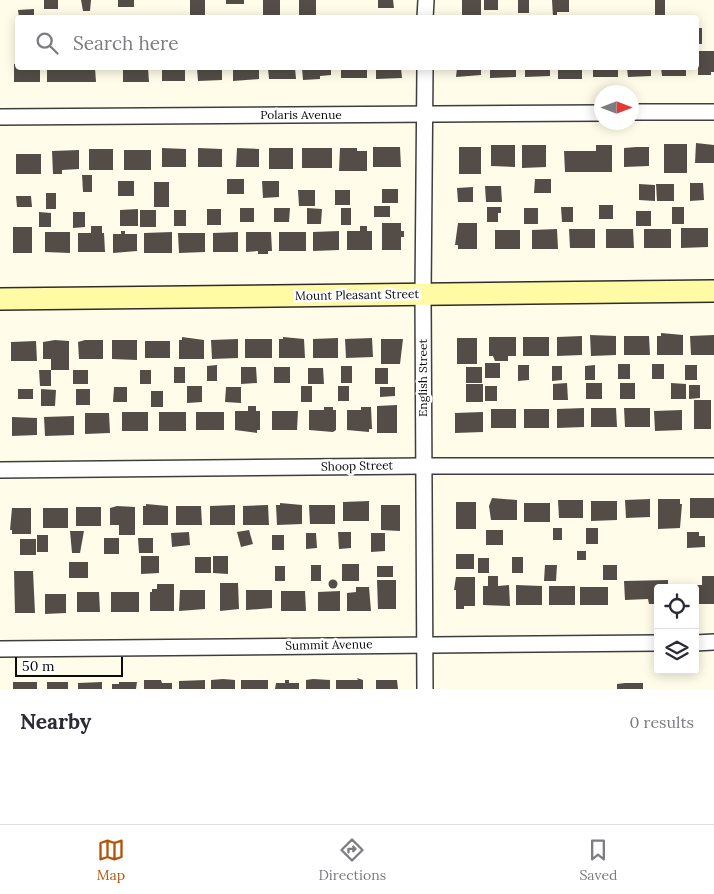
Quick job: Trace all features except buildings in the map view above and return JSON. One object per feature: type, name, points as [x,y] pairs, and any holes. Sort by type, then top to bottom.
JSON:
[{"type":"street","points":[[426,0],[426,15]]},
{"type":"street","name":"English Street","points":[[425,70],[423,295],[425,689]]},
{"type":"street","points":[[639,112],[714,112]]},
{"type":"street","name":"Polaris Avenue","points":[[0,117],[594,113]]},
{"type":"street","name":"Mount Pleasant Street","points":[[0,299],[714,291]]},
{"type":"street","name":"Shoop Street","points":[[0,470],[423,466],[714,466]]},
{"type":"street","points":[[699,642],[714,642]]},
{"type":"street","name":"Summit Avenue","points":[[0,649],[654,643]]}]
